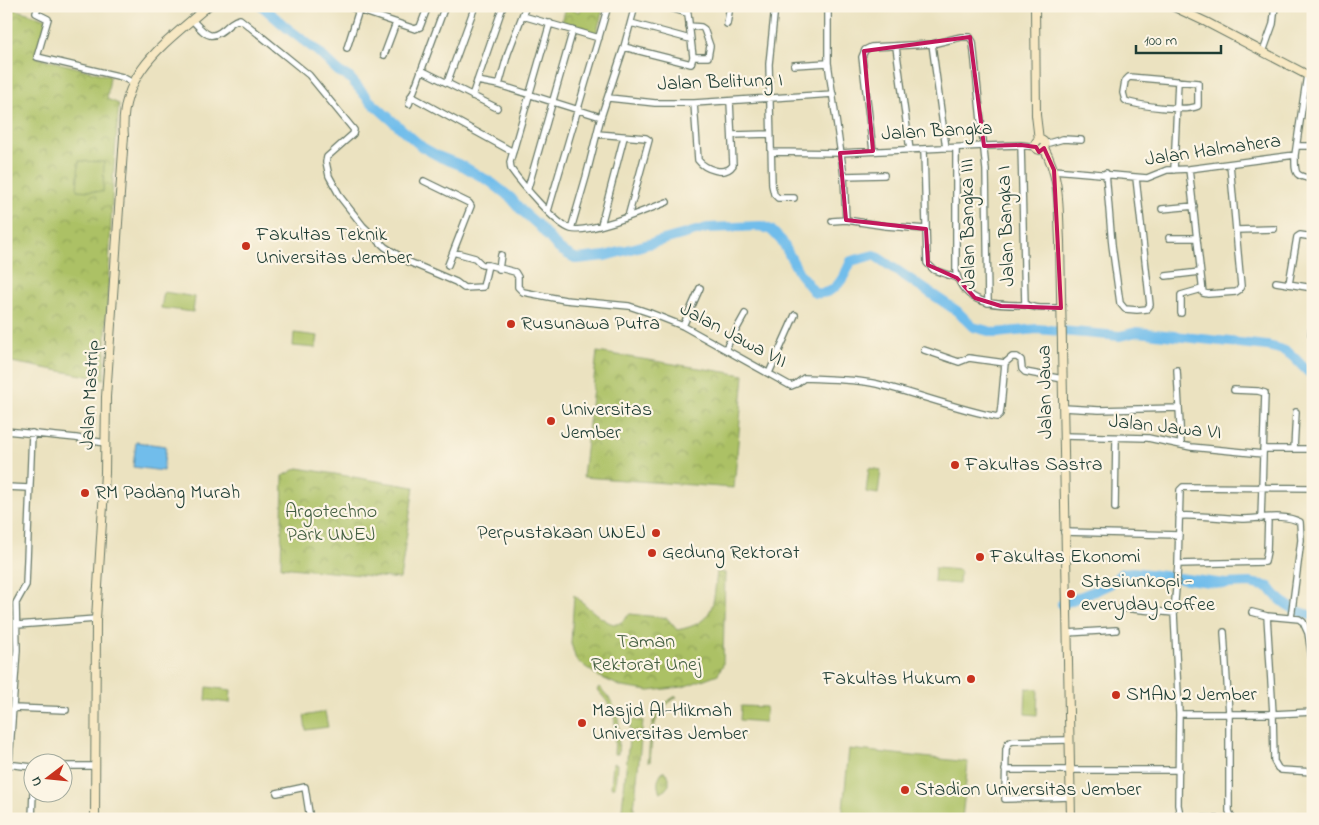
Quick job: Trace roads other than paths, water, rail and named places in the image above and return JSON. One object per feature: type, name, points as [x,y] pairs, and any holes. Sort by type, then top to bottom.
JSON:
[{"type":"main road","name":"Jalan Mastrip","points":[[95,819],[96,619],[106,397],[124,136],[123,126],[132,83],[149,59],[194,22],[208,6]]},
{"type":"main road","name":"Jalan Jawa","points":[[1035,6],[1036,115],[1041,145],[1054,170],[1057,186],[1063,379],[1064,532],[1071,819]]},
{"type":"main road","points":[[1172,6],[1310,76]]},
{"type":"street","points":[[38,6],[36,13],[48,18],[37,56],[122,77],[132,83]]},
{"type":"street","points":[[346,6],[414,29],[418,29],[428,6]]},
{"type":"street","points":[[409,104],[444,6]]},
{"type":"street","points":[[447,83],[475,6]]},
{"type":"street","points":[[472,96],[503,6]]},
{"type":"street","points":[[499,85],[508,53],[526,6]]},
{"type":"street","points":[[548,211],[608,6]]},
{"type":"street","points":[[570,229],[601,117],[609,98],[635,6]]},
{"type":"street","points":[[664,6],[687,13]]},
{"type":"street","points":[[624,47],[688,65],[692,64],[693,57],[687,6]]},
{"type":"street","points":[[727,24],[730,6]]},
{"type":"street","points":[[775,6],[769,64],[772,185],[774,194],[780,199],[794,198]]},
{"type":"street","points":[[828,6],[828,63],[844,176],[846,220]]},
{"type":"street","points":[[1263,52],[1272,27],[1275,6]]},
{"type":"street","points":[[346,48],[359,10]]},
{"type":"street","points":[[523,16],[598,38]]},
{"type":"street","points":[[194,22],[208,35],[213,36],[220,34],[235,20],[240,19],[309,75],[354,130],[353,134],[326,157],[329,176],[341,198],[363,226],[385,247],[398,256],[456,282],[464,288],[483,288],[488,265]]},
{"type":"street","points":[[384,55],[396,23]]},
{"type":"street","points":[[631,23],[690,39]]},
{"type":"street","points":[[550,24],[510,167],[548,211],[570,229],[600,225],[628,217],[667,202]]},
{"type":"street","points":[[689,26],[704,29],[708,35],[710,46],[707,58],[693,57]]},
{"type":"street","points":[[528,188],[574,30]]},
{"type":"street","name":"Jalan Bangka III","points":[[932,44],[962,37],[969,36],[972,38],[984,146],[988,303],[975,298],[964,289],[957,278]]},
{"type":"street","points":[[873,151],[862,54],[871,47],[932,44],[946,148]]},
{"type":"street","points":[[896,47],[910,150]]},
{"type":"street","points":[[794,65],[828,63]]},
{"type":"street","points":[[421,70],[497,108]]},
{"type":"street","name":"Jalan Halmahera","points":[[1054,170],[1147,178],[1163,170],[1230,164],[1295,155],[1310,76]]},
{"type":"street","points":[[1131,77],[1198,83],[1198,102],[1196,107],[1177,108],[1128,102],[1124,98],[1125,81],[1131,77]]},
{"type":"street","points":[[477,81],[499,85],[601,117]]},
{"type":"street","points":[[1174,170],[1178,81]]},
{"type":"street","name":"Jalan Belitung I","points":[[609,98],[654,103],[694,104],[833,94]]},
{"type":"street","points":[[412,96],[513,152]]},
{"type":"street","points":[[694,104],[697,156],[702,164],[722,171],[731,168],[733,165],[730,102]]},
{"type":"street","points":[[597,134],[646,138],[650,141],[628,217]]},
{"type":"street","points":[[733,135],[770,134]]},
{"type":"street","points":[[600,225],[624,137]]},
{"type":"street","name":"Jalan Bangka","points":[[772,152],[840,153],[924,150],[1041,145],[1062,139],[1081,140]]},
{"type":"street","name":"Jalan Bangka I","points":[[1021,145],[1025,305]]},
{"type":"street","points":[[1297,146],[1313,146]]},
{"type":"street","points":[[924,150],[926,256],[928,265],[934,270],[957,278],[956,148]]},
{"type":"street","points":[[1295,155],[1295,166],[1298,175],[1313,179]]},
{"type":"street","points":[[1189,168],[1203,293],[1236,292],[1241,286],[1230,164]]},
{"type":"street","points":[[1106,173],[1113,254],[1120,303],[1123,308],[1130,310],[1149,307],[1136,178]]},
{"type":"street","points":[[844,176],[884,174]]},
{"type":"street","points":[[424,181],[471,205],[448,265]]},
{"type":"street","points":[[1162,209],[1194,206]]},
{"type":"street","points":[[832,221],[846,220],[886,226],[926,228]]},
{"type":"street","points":[[1236,230],[1274,229]]},
{"type":"street","points":[[1289,284],[1297,237],[1300,235],[1313,237]]},
{"type":"street","points":[[1169,238],[1197,238]]},
{"type":"street","name":"Jalan Jawa VII","points":[[453,252],[475,258],[482,265],[516,273],[518,287],[523,292],[565,300],[629,306],[683,326],[726,348],[791,386],[803,378],[877,384],[934,399],[965,410],[998,417],[1001,407],[1005,363]]},
{"type":"street","points":[[499,269],[501,255]]},
{"type":"street","points":[[1166,276],[1200,272]]},
{"type":"street","points":[[1276,282],[1313,288]]},
{"type":"street","points":[[683,326],[700,288]]},
{"type":"street","points":[[1181,313],[1181,295],[1202,289]]},
{"type":"street","name":"Jalan Bangka I","points":[[988,303],[1000,306],[1025,305],[1061,311]]},
{"type":"street","points":[[726,348],[745,314]]},
{"type":"street","points":[[770,373],[795,315]]},
{"type":"street","points":[[1313,321],[1311,334],[1313,337]]},
{"type":"street","points":[[924,350],[959,362],[969,358],[1005,363],[1012,357],[1017,357],[1021,360],[1022,369],[1025,372],[1063,379]]},
{"type":"street","points":[[1177,370],[1181,444]]},
{"type":"street","points":[[1234,390],[1265,392],[1261,519]]},
{"type":"street","points":[[1063,408],[1099,410],[1178,408]]},
{"type":"street","points":[[1294,449],[1296,412]]},
{"type":"street","points":[[6,431],[105,443]]},
{"type":"street","points":[[22,766],[8,764],[14,689],[17,625],[16,603],[26,584],[32,433]]},
{"type":"street","name":"Jalan Jawa VI","points":[[1063,436],[1148,438],[1199,448],[1263,451],[1313,449]]},
{"type":"street","points":[[1115,508],[1116,438]]},
{"type":"street","points":[[6,487],[29,488]]},
{"type":"street","points":[[1217,819],[1185,818],[1181,815],[1179,809],[1179,714],[1174,613],[1178,564],[1180,490],[1183,487],[1313,488]]},
{"type":"street","points":[[1179,516],[1287,518],[1295,519],[1301,523],[1301,540],[1292,615]]},
{"type":"street","points":[[1178,564],[1265,562],[1268,518]]},
{"type":"street","points":[[1064,532],[1179,535]]},
{"type":"street","points":[[1122,608],[1174,613]]},
{"type":"street","points":[[1252,612],[1267,616],[1292,615],[1299,619],[1306,628],[1313,666]]},
{"type":"street","points":[[1267,616],[1274,758],[1278,768],[1282,771],[1313,772]]},
{"type":"street","points":[[17,625],[96,619]]},
{"type":"street","points":[[1067,634],[1116,630]]},
{"type":"street","points":[[1224,632],[1229,714],[1229,811],[1232,819]]},
{"type":"street","points":[[6,689],[14,689]]},
{"type":"street","points":[[13,708],[66,710]]},
{"type":"street","points":[[1179,714],[1313,712]]},
{"type":"street","points":[[1068,740],[1011,741],[1007,744],[1005,799],[1071,797]]},
{"type":"street","points":[[72,766],[95,766]]},
{"type":"street","points":[[1005,770],[1179,770]]},
{"type":"street","points":[[277,792],[305,787],[310,819]]},
{"type":"street","points":[[32,819],[33,802]]},
{"type":"water","points":[[136,442],[166,446],[163,471],[133,467]]},
{"type":"waterway","points":[[262,6],[316,50],[338,71],[350,78],[370,101],[422,147],[440,157],[463,166],[492,183],[511,198],[559,249],[577,259],[605,256],[707,228],[761,226],[771,230],[782,241],[799,273],[815,293],[828,292],[833,289],[842,279],[851,261],[874,255],[957,311],[973,327],[996,333],[1037,329],[1120,336],[1137,332],[1267,346],[1289,353],[1313,376]]},
{"type":"waterway","points":[[1062,604],[1110,584],[1122,573],[1133,572],[1225,584],[1250,583],[1269,587],[1288,606],[1313,616]]},
{"type":"place","name":"Fakultas Teknik Universitas Jember","points":[[246,246]]},
{"type":"place","name":"Rusunawa Putra","points":[[511,324]]},
{"type":"place","name":"Universitas Jember","points":[[551,421]]},
{"type":"place","name":"Fakultas Sastra","points":[[955,465]]},
{"type":"place","name":"RM Padang Murah","points":[[85,493]]},
{"type":"place","name":"Perpustakaan UNEJ","points":[[656,533]]},
{"type":"place","name":"Gedung Rektorat","points":[[652,553]]},
{"type":"place","name":"Fakultas Ekonomi","points":[[980,557]]},
{"type":"place","name":"Stasiunkopi - everyday coffee","points":[[1071,594]]},
{"type":"place","name":"Fakultas Hukum","points":[[971,679]]},
{"type":"place","name":"SMAN 2 Jember","points":[[1116,695]]},
{"type":"place","name":"Masjid Al-Hikmah Universitas Jember","points":[[582,723]]},
{"type":"place","name":"Stadion Universitas Jember","points":[[905,790]]},
{"type":"park label","name":"Argotechno Park UNEJ","points":[[331,524]]},
{"type":"park label","name":"Taman Rektorat Unej","points":[[646,654]]}]
